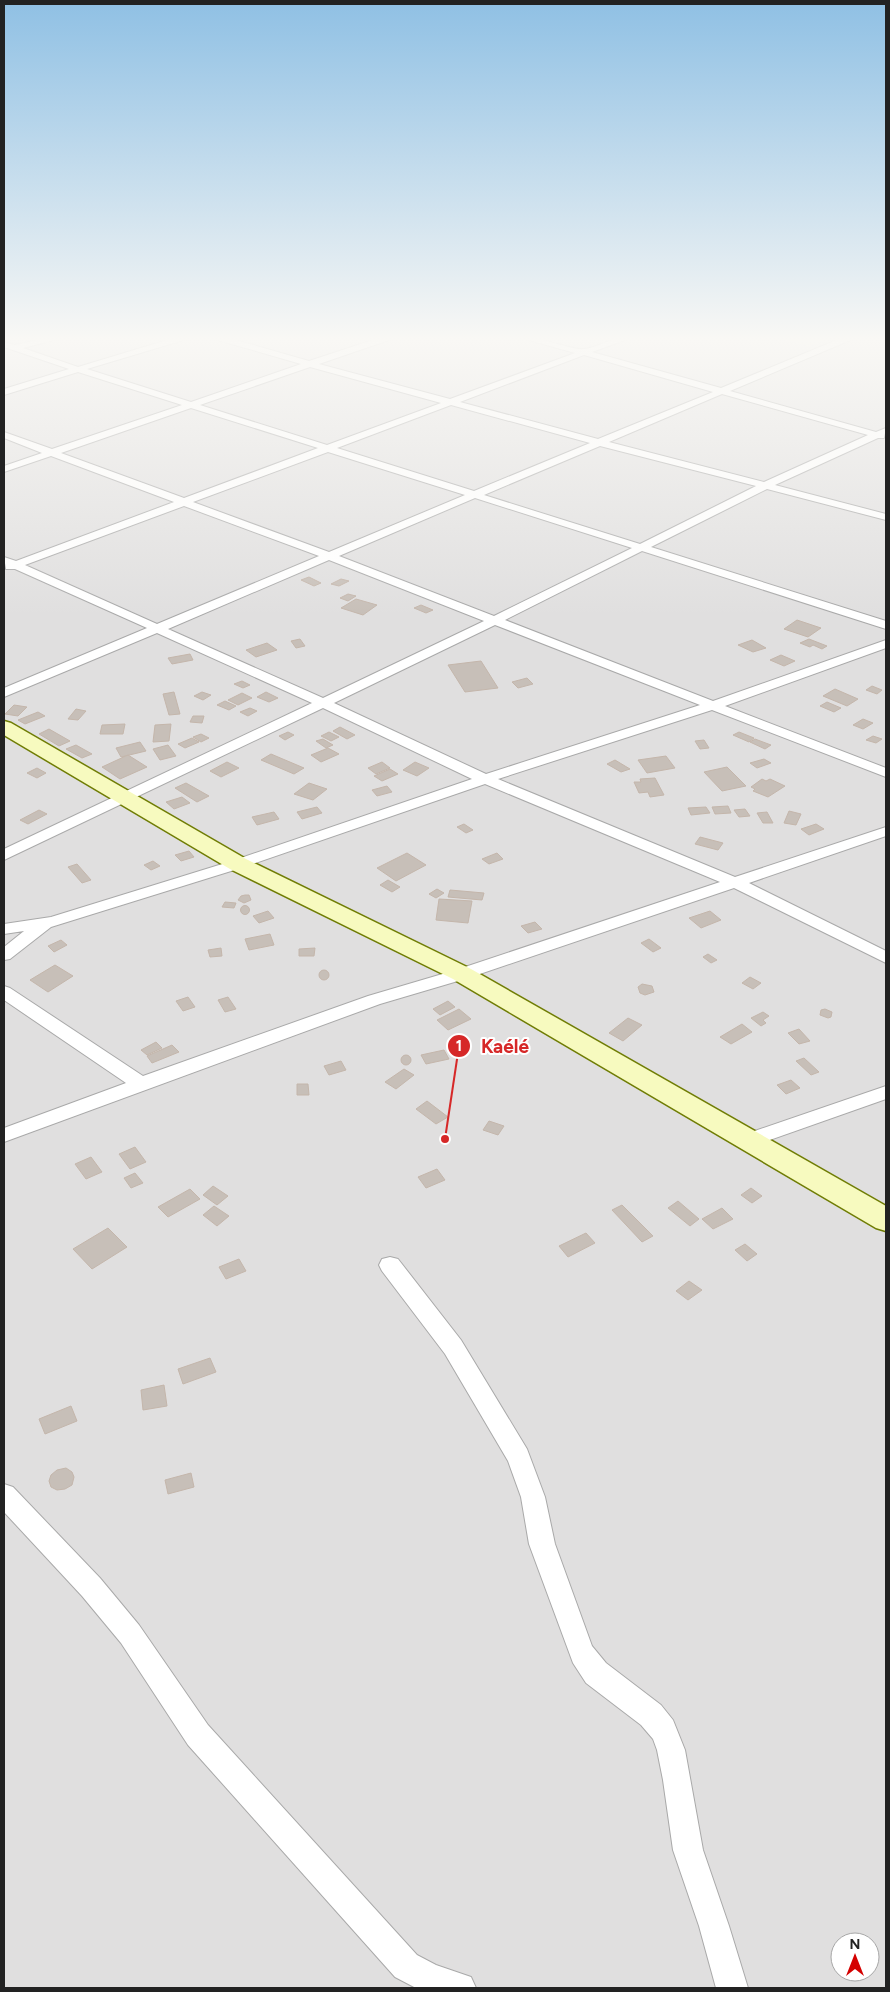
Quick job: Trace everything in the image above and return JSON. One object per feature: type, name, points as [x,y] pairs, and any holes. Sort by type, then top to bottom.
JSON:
[{"type":"street","points":[[4,469],[118,430]]},
{"type":"street","points":[[270,430],[886,625]]},
{"type":"street","points":[[7,564],[183,502],[375,430]]},
{"type":"street","points":[[553,430],[886,517]]},
{"type":"street","points":[[4,693],[627,430]]},
{"type":"street","points":[[864,430],[883,435]]},
{"type":"street","points":[[4,435],[328,556],[886,773]]},
{"type":"street","points":[[4,855],[494,621],[640,547],[767,486],[883,435]]},
{"type":"street","points":[[7,564],[158,627],[485,779],[737,883],[886,958]]},
{"type":"street","points":[[4,929],[53,922],[238,864],[485,779],[712,706],[886,644]]},
{"type":"street","points":[[4,727],[238,864],[462,974],[886,1220]]},
{"type":"street","points":[[4,1135],[374,1000],[462,974],[737,883],[886,831]]},
{"type":"street","points":[[4,955],[25,938],[53,922]]},
{"type":"street","points":[[4,992],[141,1084]]},
{"type":"street","points":[[747,1141],[886,1092]]},
{"type":"street","points":[[390,1265],[453,1347],[519,1457],[533,1497],[542,1544],[582,1654],[596,1673],[651,1715],[664,1730],[677,1780],[688,1850],[714,1926],[732,1988]]},
{"type":"street","points":[[4,1495],[91,1587],[130,1634],[198,1735],[406,1966],[431,1978],[460,1988]]},
{"type":"shaded area","points":[[4,430],[886,430],[886,1988],[4,1988]]},
{"type":"building","points":[[309,577],[321,583],[314,586],[301,580]]},
{"type":"building","points":[[341,579],[349,581],[339,586],[331,584]]},
{"type":"building","points":[[348,594],[356,596],[348,601],[340,598]]},
{"type":"building","points":[[356,599],[377,605],[363,615],[341,608]]},
{"type":"building","points":[[421,605],[433,610],[426,613],[414,608]]},
{"type":"building","points":[[797,620],[821,628],[808,637],[784,629]]},
{"type":"building","points":[[300,639],[305,646],[296,648],[291,641]]},
{"type":"building","points":[[809,639],[827,646],[822,649],[800,643]]},
{"type":"building","points":[[752,640],[766,648],[753,652],[738,645]]},
{"type":"building","points":[[267,643],[277,650],[256,657],[246,650]]},
{"type":"building","points":[[190,654],[193,660],[172,664],[168,658]]},
{"type":"building","points":[[781,655],[795,661],[784,666],[770,660]]},
{"type":"building","points":[[481,661],[498,688],[465,692],[448,665]]},
{"type":"building","points":[[527,678],[533,684],[518,688],[512,682]]},
{"type":"building","points":[[242,681],[250,685],[243,688],[234,684]]},
{"type":"building","points":[[872,686],[882,690],[877,694],[866,690]]},
{"type":"building","points":[[835,689],[858,699],[847,706],[823,696]]},
{"type":"building","points":[[174,692],[180,714],[169,715],[163,694]]},
{"type":"building","points":[[202,692],[211,695],[203,700],[194,696]]},
{"type":"building","points":[[266,692],[278,698],[269,702],[257,697]]},
{"type":"building","points":[[242,693],[252,698],[238,705],[228,700]]},
{"type":"building","points":[[225,701],[236,706],[229,710],[217,705]]},
{"type":"building","points":[[827,702],[841,708],[834,712],[820,706]]},
{"type":"building","points":[[14,705],[27,707],[18,716],[5,714]]},
{"type":"building","points":[[250,708],[257,711],[248,716],[240,712]]},
{"type":"building","points":[[76,709],[86,711],[78,720],[68,719]]},
{"type":"building","points":[[38,712],[45,716],[25,724],[18,720]]},
{"type":"building","points":[[193,716],[204,716],[202,723],[190,722]]},
{"type":"building","points":[[863,719],[873,723],[863,729],[853,725]]},
{"type":"building","points":[[125,724],[123,734],[100,734],[102,725]]},
{"type":"building","points":[[171,724],[169,741],[153,742],[155,725]]},
{"type":"building","points":[[340,727],[355,735],[347,739],[333,731]]},
{"type":"building","points":[[49,729],[70,741],[59,746],[39,734]]},
{"type":"building","points":[[288,732],[294,735],[285,740],[279,736]]},
{"type":"building","points":[[329,732],[339,737],[331,741],[321,736]]},
{"type":"building","points":[[739,732],[754,738],[749,742],[733,735]]},
{"type":"building","points":[[201,734],[209,738],[201,742],[193,737]]},
{"type":"building","points":[[873,736],[882,739],[876,743],[866,740]]},
{"type":"building","points":[[192,738],[199,742],[185,748],[178,744]]},
{"type":"building","points":[[323,739],[333,745],[326,748],[316,741]]},
{"type":"building","points":[[755,739],[771,745],[765,749],[750,742]]},
{"type":"building","points":[[704,740],[709,748],[700,749],[695,741]]},
{"type":"building","points":[[140,742],[146,751],[121,757],[116,748]]},
{"type":"building","points":[[76,745],[92,754],[82,758],[66,749]]},
{"type":"building","points":[[168,745],[176,756],[160,760],[153,749]]},
{"type":"building","points":[[328,748],[339,754],[321,762],[311,755]]},
{"type":"building","points":[[271,754],[304,768],[294,774],[261,760]]},
{"type":"building","points":[[128,755],[147,767],[120,779],[102,767]]},
{"type":"building","points":[[666,756],[675,768],[647,773],[638,760]]},
{"type":"building","points":[[764,759],[771,763],[757,768],[750,763]]},
{"type":"building","points":[[615,760],[630,769],[621,772],[607,764]]},
{"type":"building","points":[[227,762],[239,768],[221,777],[210,771]]},
{"type":"building","points":[[382,762],[390,768],[376,774],[368,768]]},
{"type":"building","points":[[415,762],[429,768],[417,776],[403,770]]},
{"type":"building","points":[[727,767],[746,786],[722,791],[704,772]]},
{"type":"building","points":[[37,768],[46,773],[37,778],[27,773]]},
{"type":"building","points":[[390,769],[398,774],[382,781],[374,776]]},
{"type":"building","points":[[655,778],[664,795],[650,797],[648,792],[639,793],[634,782],[641,782],[640,779]]},
{"type":"building","points":[[762,779],[766,781],[770,779],[785,786],[768,797],[753,791],[755,789],[751,787]]},
{"type":"building","points":[[186,783],[209,796],[197,802],[175,788]]},
{"type":"building","points":[[309,783],[327,789],[313,800],[294,794]]},
{"type":"building","points":[[387,786],[392,792],[377,796],[372,790]]},
{"type":"building","points":[[182,797],[190,803],[174,809],[166,802]]},
{"type":"building","points":[[728,806],[731,813],[715,814],[712,807]]},
{"type":"building","points":[[317,807],[322,813],[302,819],[297,812]]},
{"type":"building","points":[[706,807],[710,813],[691,815],[688,808]]},
{"type":"building","points":[[745,809],[750,816],[739,817],[734,810]]},
{"type":"building","points":[[39,810],[47,814],[28,824],[20,820]]},
{"type":"building","points":[[789,811],[801,814],[796,825],[784,823]]},
{"type":"building","points":[[274,812],[279,819],[257,825],[252,817]]},
{"type":"building","points":[[767,812],[773,823],[763,823],[757,813]]},
{"type":"building","points":[[464,824],[473,830],[466,833],[457,827]]},
{"type":"building","points":[[816,824],[824,829],[809,835],[801,829]]},
{"type":"building","points":[[700,837],[723,843],[718,850],[695,844]]},
{"type":"building","points":[[189,851],[194,857],[181,861],[175,855]]},
{"type":"building","points":[[407,853],[426,865],[396,881],[377,868]]},
{"type":"building","points":[[497,853],[503,859],[489,864],[482,859]]},
{"type":"building","points":[[153,861],[160,866],[151,870],[144,865]]},
{"type":"building","points":[[77,864],[91,880],[82,883],[68,867]]},
{"type":"building","points":[[388,880],[400,887],[392,892],[380,885]]},
{"type":"building","points":[[437,889],[444,893],[436,898],[429,894]]},
{"type":"building","points":[[450,890],[484,893],[482,900],[448,897]]},
{"type":"building","points":[[249,895],[251,900],[244,903],[238,900],[241,896]]},
{"type":"building","points":[[439,899],[472,901],[468,923],[436,920]]},
{"type":"building","points":[[225,902],[236,903],[234,908],[222,907]]},
{"type":"building","points":[[245,906],[249,910],[245,914],[241,910]]},
{"type":"building","points":[[268,911],[274,918],[259,923],[253,916]]},
{"type":"building","points":[[710,911],[721,920],[701,928],[689,918]]},
{"type":"building","points":[[535,922],[542,929],[528,933],[521,926]]},
{"type":"building","points":[[270,934],[274,945],[249,950],[245,939]]},
{"type":"building","points":[[649,939],[661,948],[653,952],[641,943]]},
{"type":"building","points":[[61,940],[67,945],[54,952],[48,946]]},
{"type":"building","points":[[221,948],[222,956],[210,957],[208,950]]},
{"type":"building","points":[[315,948],[314,956],[299,956],[299,949]]},
{"type":"building","points":[[708,954],[717,960],[711,963],[703,957]]},
{"type":"building","points":[[55,965],[73,976],[48,992],[30,980]]},
{"type":"building","points":[[324,970],[329,975],[324,980],[319,975]]},
{"type":"building","points":[[750,977],[761,983],[753,989],[742,983]]},
{"type":"building","points":[[642,984],[652,986],[654,992],[645,995],[640,993],[638,987]]},
{"type":"building","points":[[188,997],[195,1007],[183,1011],[176,1001]]},
{"type":"building","points":[[228,997],[236,1009],[225,1012],[218,1000]]},
{"type":"building","points":[[448,1001],[455,1007],[440,1015],[433,1009]]},
{"type":"building","points":[[459,1009],[471,1019],[448,1030],[437,1020]]},
{"type":"building","points":[[825,1009],[832,1012],[831,1017],[828,1018],[820,1015],[821,1010]]},
{"type":"building","points":[[763,1012],[769,1016],[763,1020],[766,1023],[761,1026],[751,1018]]},
{"type":"building","points":[[628,1018],[642,1025],[623,1041],[609,1033]]},
{"type":"building","points":[[742,1024],[752,1032],[731,1044],[720,1037]]},
{"type":"building","points":[[799,1029],[810,1041],[799,1044],[788,1033]]},
{"type":"building","points":[[156,1042],[162,1048],[147,1055],[141,1050]]},
{"type":"building","points":[[172,1045],[179,1052],[152,1063],[147,1056]]},
{"type":"building","points":[[444,1050],[449,1059],[426,1064],[421,1055]]},
{"type":"building","points":[[406,1055],[411,1060],[406,1065],[401,1060]]},
{"type":"building","points":[[804,1058],[819,1072],[811,1075],[796,1061]]},
{"type":"building","points":[[341,1061],[346,1070],[329,1075],[324,1066]]},
{"type":"building","points":[[404,1069],[414,1075],[396,1089],[385,1082]]},
{"type":"building","points":[[791,1080],[800,1088],[786,1094],[777,1085]]},
{"type":"building","points":[[297,1084],[308,1084],[309,1095],[297,1095]]},
{"type":"building","points":[[427,1101],[448,1117],[436,1124],[416,1109]]},
{"type":"building","points":[[489,1121],[504,1126],[498,1135],[483,1130]]},
{"type":"building","points":[[135,1147],[146,1162],[130,1169],[119,1154]]},
{"type":"building","points":[[91,1157],[102,1172],[86,1179],[75,1164]]},
{"type":"building","points":[[437,1169],[445,1180],[426,1188],[418,1177]]},
{"type":"building","points":[[135,1173],[143,1183],[131,1188],[124,1178]]},
{"type":"building","points":[[213,1186],[228,1196],[217,1205],[203,1195]]},
{"type":"building","points":[[751,1188],[762,1196],[752,1203],[741,1195]]},
{"type":"building","points":[[190,1189],[200,1199],[168,1217],[158,1207]]},
{"type":"building","points":[[678,1201],[699,1219],[690,1226],[668,1208]]},
{"type":"building","points":[[622,1205],[653,1236],[642,1242],[612,1210]]},
{"type":"building","points":[[214,1206],[229,1216],[217,1226],[203,1215]]},
{"type":"building","points":[[722,1208],[733,1219],[713,1229],[702,1219]]},
{"type":"building","points":[[108,1228],[127,1247],[92,1269],[73,1249]]},
{"type":"building","points":[[586,1233],[595,1243],[568,1257],[559,1246]]},
{"type":"building","points":[[745,1244],[757,1254],[747,1261],[735,1250]]},
{"type":"building","points":[[239,1259],[246,1271],[226,1279],[219,1267]]},
{"type":"building","points":[[689,1281],[702,1290],[688,1300],[676,1291]]},
{"type":"building","points":[[210,1358],[216,1372],[183,1384],[178,1369]]},
{"type":"building","points":[[164,1385],[167,1406],[143,1410],[141,1390]]},
{"type":"building","points":[[71,1406],[77,1421],[45,1434],[39,1419]]},
{"type":"building","points":[[66,1468],[72,1472],[74,1477],[72,1485],[65,1489],[57,1490],[51,1487],[49,1481],[51,1475],[57,1470]]},
{"type":"building","points":[[191,1473],[194,1487],[168,1494],[165,1480]]},
{"type":"place","name":"Kaélé","points":[[445,1139]]}]
